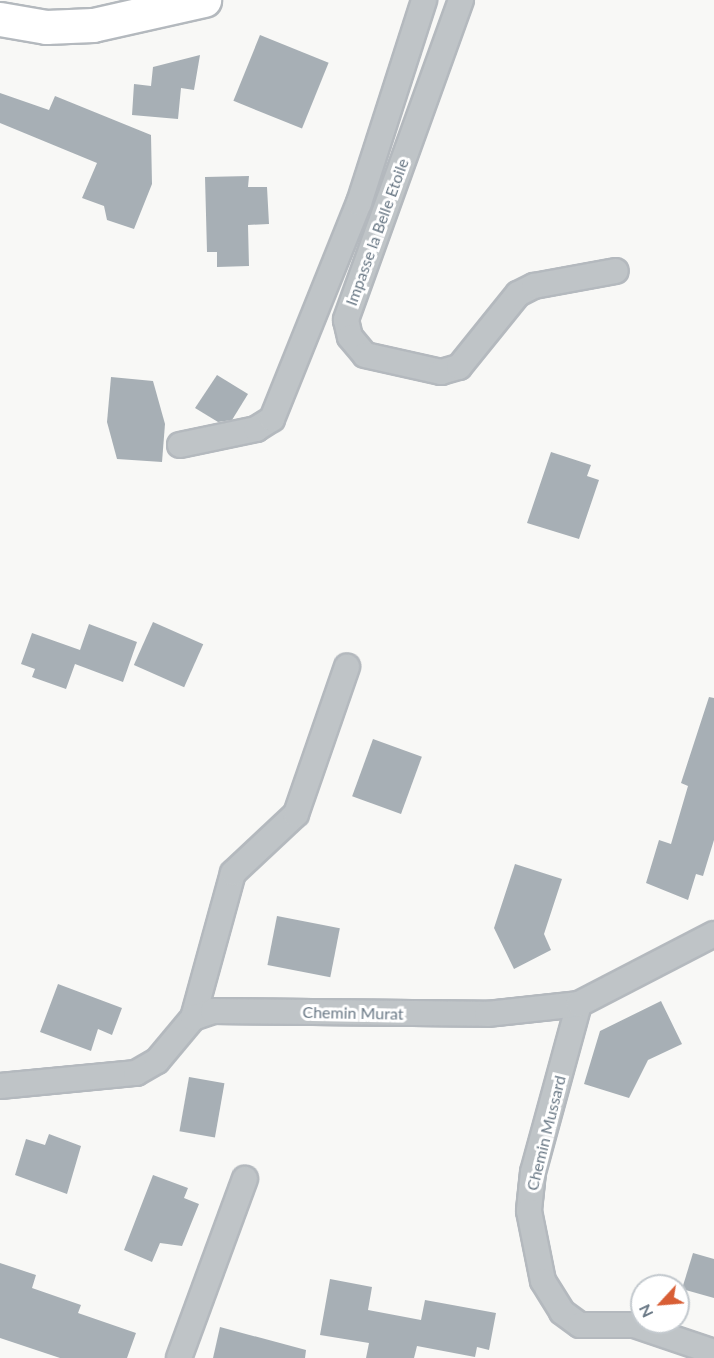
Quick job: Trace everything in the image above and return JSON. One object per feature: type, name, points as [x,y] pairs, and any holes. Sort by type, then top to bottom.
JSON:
[{"type":"main road","points":[[0,19],[45,27],[93,25],[204,0]]},
{"type":"street","points":[[180,445],[256,429],[272,419],[360,203],[424,0]]},
{"type":"street","name":"Impasse la Belle Etoile","points":[[460,0],[346,320],[350,337],[366,355],[441,372],[459,367],[518,294],[534,286],[616,271]]},
{"type":"street","points":[[0,1086],[136,1073],[157,1061],[193,1018],[233,873],[296,814],[347,667]]},
{"type":"street","name":"Chemin Murat","points":[[193,1018],[213,1011],[487,1014],[579,1004],[714,934]]},
{"type":"street","name":"Chemin Mussard","points":[[579,1004],[533,1172],[528,1211],[543,1281],[562,1312],[580,1325],[634,1325],[714,1352]]},
{"type":"street","points":[[179,1358],[245,1179]]},
{"type":"building","points":[[260,35],[329,63],[302,129],[233,101]]},
{"type":"building","points":[[200,55],[194,90],[181,88],[178,119],[132,115],[134,84],[151,86],[153,67]]},
{"type":"building","points":[[0,93],[49,110],[55,96],[151,135],[152,184],[134,229],[107,220],[104,206],[82,198],[97,163],[0,123]]},
{"type":"building","points":[[249,176],[248,187],[267,187],[269,224],[248,225],[249,266],[217,267],[217,252],[207,252],[205,177]]},
{"type":"building","points":[[217,375],[248,394],[232,420],[218,422],[195,408]]},
{"type":"building","points":[[111,377],[153,381],[165,424],[162,462],[117,459],[107,422]]},
{"type":"building","points":[[551,452],[591,465],[587,476],[599,480],[579,539],[527,523]]},
{"type":"building","points":[[153,622],[203,644],[184,687],[134,665]]},
{"type":"building","points":[[89,624],[137,642],[123,682],[75,664],[66,689],[32,677],[35,669],[21,664],[32,633],[80,650]]},
{"type":"building","points":[[709,697],[714,698],[714,840],[703,876],[696,874],[688,900],[646,883],[659,840],[671,844],[688,786],[681,783]]},
{"type":"building","points":[[373,739],[422,757],[401,814],[352,796]]},
{"type":"building","points":[[515,864],[562,879],[544,934],[551,950],[514,969],[494,928]]},
{"type":"building","points":[[277,916],[340,928],[330,977],[267,965]]},
{"type":"building","points":[[58,984],[122,1008],[112,1035],[98,1029],[91,1051],[40,1032]]},
{"type":"building","points":[[661,1001],[682,1044],[648,1060],[629,1098],[584,1084],[600,1031]]},
{"type":"building","points":[[189,1077],[224,1083],[215,1137],[179,1131]]},
{"type":"building","points":[[49,1134],[81,1146],[67,1194],[15,1175],[26,1139],[45,1145]]},
{"type":"building","points":[[153,1175],[188,1188],[184,1198],[199,1204],[182,1246],[160,1243],[152,1262],[124,1250]]},
{"type":"building","points":[[693,1253],[714,1259],[714,1298],[690,1291],[690,1274],[687,1274]]},
{"type":"building","points":[[0,1263],[36,1275],[32,1288],[81,1305],[78,1313],[136,1333],[127,1358],[60,1358],[0,1338]]},
{"type":"building","points":[[330,1279],[372,1287],[368,1310],[421,1320],[425,1300],[496,1313],[489,1350],[477,1347],[475,1357],[417,1346],[414,1358],[366,1358],[369,1343],[320,1335]]},
{"type":"building","points":[[220,1327],[306,1350],[305,1358],[213,1358]]}]
